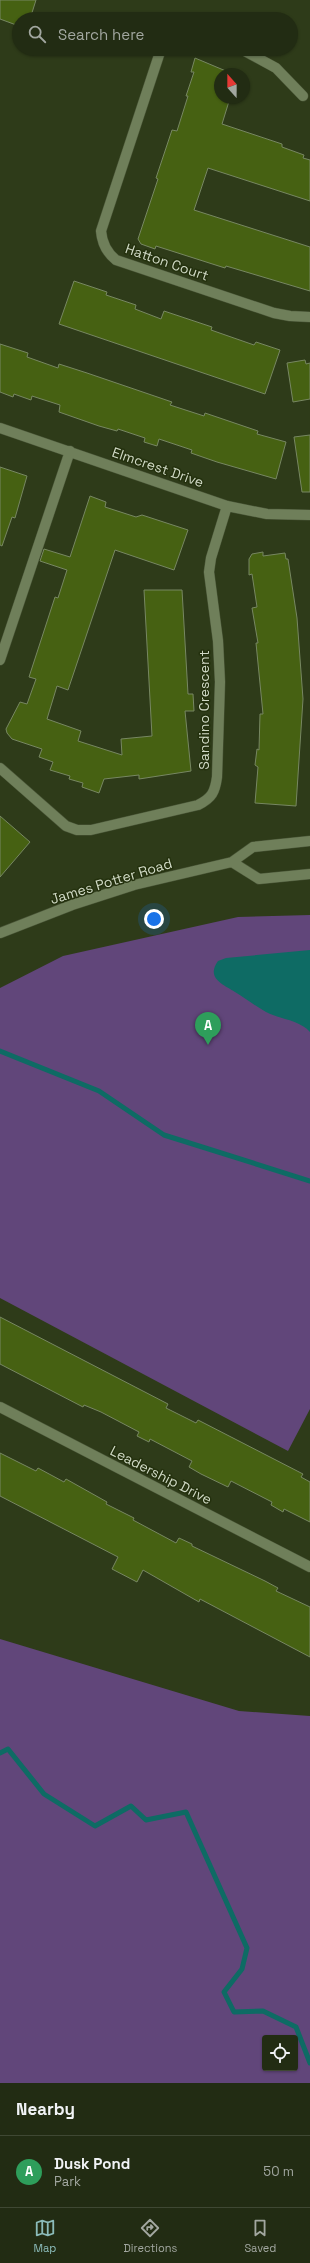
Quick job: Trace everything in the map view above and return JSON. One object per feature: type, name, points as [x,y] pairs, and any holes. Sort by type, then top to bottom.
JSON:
[{"type":"street","name":"Hatton Court","points":[[159,56],[101,231],[105,246],[116,260],[274,313],[290,316],[310,317]]},
{"type":"street","points":[[254,56],[276,68],[303,96]]},
{"type":"street","name":"Elmcrest Drive","points":[[0,428],[227,506],[267,514],[310,514]]},
{"type":"street","points":[[0,660],[70,451]]},
{"type":"street","name":"Sandino Crescent","points":[[0,768],[66,826],[77,830],[91,830],[198,805],[209,800],[215,792],[217,777],[220,682],[218,641],[209,572],[211,558],[227,506]]},
{"type":"street","name":"James Potter Road","points":[[0,933],[134,885],[232,862],[253,847],[310,841]]},
{"type":"street","points":[[232,862],[259,879],[310,874]]},
{"type":"street","name":"Leadership Drive","points":[[0,1407],[310,1566]]},
{"type":"shaded area","points":[[310,915],[310,1409],[288,1451],[0,1298],[0,988],[63,956],[238,917]]},
{"type":"shaded area","points":[[0,1639],[239,1711],[310,1716],[310,2083],[0,2083]]},
{"type":"water","points":[[310,950],[310,1032],[301,1025],[262,1010],[221,983],[215,976],[215,967],[218,961],[226,958]]},
{"type":"building","points":[[0,0],[36,0],[32,12],[12,12],[12,23],[0,19]]},
{"type":"building","points":[[195,58],[219,68],[214,68],[214,104],[228,104],[222,124],[282,144],[282,147],[304,155],[303,158],[310,160],[310,201],[208,168],[194,210],[310,247],[310,291],[226,266],[225,268],[156,246],[155,249],[141,244],[138,239],[158,179],[156,178],[172,130],[177,131],[194,72],[191,72]]},
{"type":"building","points":[[74,281],[107,292],[106,295],[136,305],[135,309],[161,319],[164,311],[212,327],[211,330],[254,345],[256,342],[280,350],[265,394],[59,324]]},
{"type":"building","points":[[0,344],[28,353],[27,357],[58,368],[59,364],[87,373],[172,402],[170,405],[204,416],[205,413],[258,431],[257,434],[286,442],[276,479],[217,462],[191,453],[192,450],[159,439],[157,446],[144,442],[145,438],[118,429],[117,431],[99,426],[59,412],[60,405],[32,396],[31,400],[14,394],[13,397],[0,392]]},
{"type":"building","points":[[305,360],[306,364],[310,363],[310,399],[293,402],[287,363]]},
{"type":"building","points":[[310,435],[310,492],[302,492],[294,437]]},
{"type":"building","points":[[0,467],[27,476],[15,518],[12,517],[2,546],[0,545]]},
{"type":"building","points":[[90,496],[106,502],[105,507],[136,517],[142,515],[188,530],[174,570],[115,550],[68,690],[57,686],[47,719],[81,731],[78,741],[122,755],[121,739],[152,736],[144,590],[182,590],[188,694],[193,694],[194,711],[185,711],[191,771],[139,779],[139,775],[104,779],[99,793],[82,787],[83,783],[69,779],[70,776],[50,770],[53,762],[39,757],[42,749],[12,739],[7,733],[6,729],[20,702],[27,704],[36,679],[29,677],[55,597],[58,598],[67,570],[40,561],[44,549],[70,557]]},
{"type":"building","points":[[263,552],[263,556],[285,553],[286,559],[288,559],[297,618],[303,699],[296,806],[255,803],[258,767],[255,765],[257,749],[259,750],[260,714],[263,714],[256,643],[258,643],[252,608],[257,607],[252,574],[249,575],[249,559],[252,554]]},
{"type":"building","points":[[0,816],[30,842],[0,877]]},
{"type":"building","points":[[0,1317],[168,1404],[166,1408],[196,1423],[198,1420],[303,1474],[301,1477],[310,1482],[310,1522],[284,1509],[283,1512],[271,1505],[272,1502],[231,1481],[228,1487],[201,1474],[189,1467],[192,1461],[150,1439],[149,1442],[137,1436],[139,1432],[101,1412],[84,1405],[83,1407],[0,1364]]},
{"type":"building","points":[[0,1453],[36,1471],[38,1468],[64,1482],[66,1479],[107,1502],[106,1504],[134,1518],[133,1520],[176,1543],[179,1538],[192,1544],[192,1546],[278,1588],[276,1591],[310,1607],[310,1657],[200,1599],[199,1602],[143,1570],[137,1582],[112,1569],[118,1557],[0,1496]]},
{"type":"waterway","points":[[0,1051],[99,1091],[164,1135],[310,1181]]},
{"type":"waterway","points":[[0,1753],[8,1749],[44,1794],[95,1826],[131,1806],[146,1820],[186,1812],[247,1948],[242,1969],[224,1992],[234,2012],[263,2011],[296,2027],[310,2063]]},
{"type":"place","name":"Dusk Pond","points":[[208,1045]]}]
